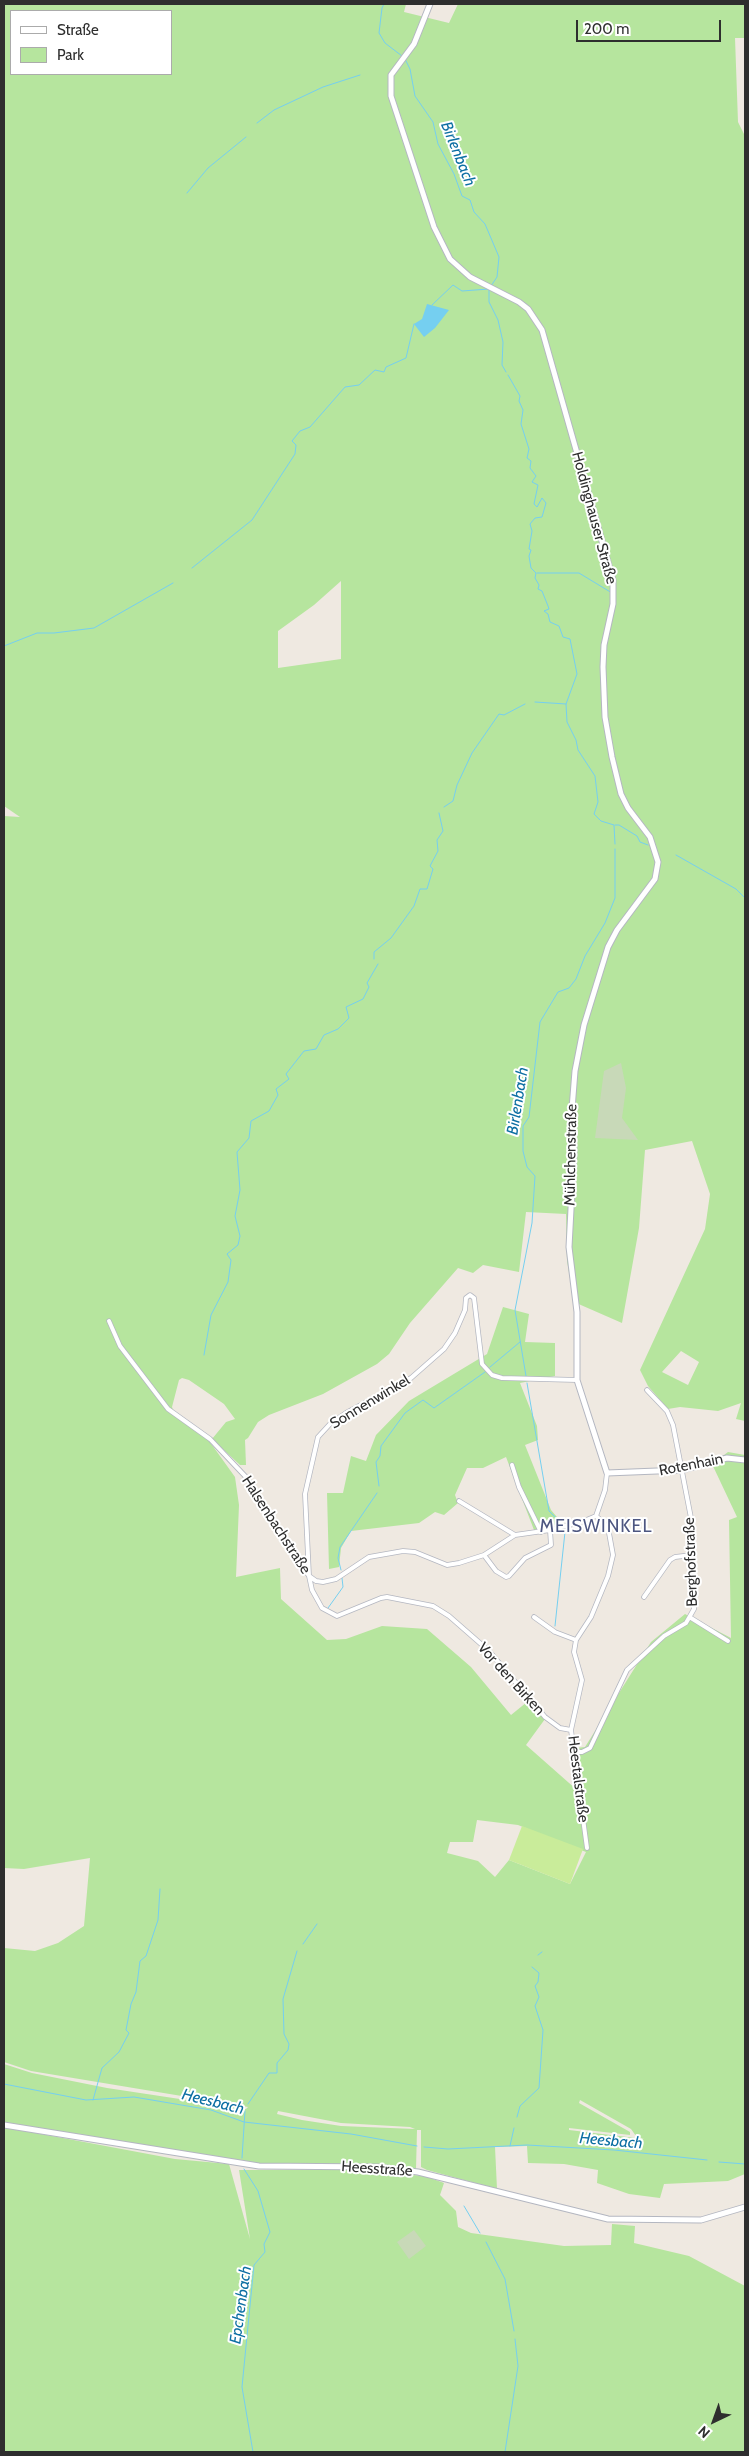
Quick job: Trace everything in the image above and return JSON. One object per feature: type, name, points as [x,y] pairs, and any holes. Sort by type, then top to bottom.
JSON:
[{"type":"street","name":"Holdinghauser Straße","points":[[430,4],[414,44],[391,74],[391,96],[441,243],[457,267],[528,309],[542,330],[613,580],[613,604],[604,645],[603,667],[605,717],[612,757],[621,794],[628,808],[650,837],[657,853]]},
{"type":"street","name":"Mühlchenstraße","points":[[607,1473],[577,1380],[577,1312],[569,1239],[574,1152],[572,1108],[575,1071],[584,1025],[605,954],[617,930],[655,879],[657,853]]},
{"type":"street","name":"Sonnenwinkel","points":[[309,1576],[305,1494],[318,1436],[330,1424],[346,1413],[411,1378],[444,1349],[455,1332],[465,1310],[468,1296],[472,1295],[474,1298],[482,1364],[492,1374],[502,1378],[577,1380]]},
{"type":"street","name":"Halsenbachstraße","points":[[109,1321],[120,1346],[168,1409],[205,1435],[245,1476],[257,1492],[270,1520],[309,1576],[316,1581],[330,1581],[341,1577],[369,1558],[403,1551],[416,1552],[448,1565],[459,1563],[484,1554],[514,1535],[550,1530],[596,1516]]},
{"type":"street","name":"Berghofstraße","points":[[574,1752],[582,1752],[590,1748],[627,1670],[664,1636],[691,1618],[694,1609],[691,1518],[674,1425],[667,1410],[647,1390]]},
{"type":"street","name":"Rotenhain","points":[[607,1473],[682,1470],[727,1458],[745,1460]]},
{"type":"street","points":[[512,1465],[519,1487],[541,1532]]},
{"type":"street","points":[[534,1617],[555,1632],[576,1640],[591,1617],[612,1563],[613,1555],[609,1533],[604,1523],[596,1516],[605,1490],[607,1473]]},
{"type":"street","points":[[459,1500],[514,1535]]},
{"type":"street","points":[[484,1554],[496,1571],[506,1577],[509,1576],[525,1558],[551,1545],[550,1530]]},
{"type":"street","points":[[644,1597],[653,1580],[670,1560],[675,1556],[692,1555]]},
{"type":"street","name":"Vor den Birken","points":[[309,1576],[312,1590],[322,1608],[332,1615],[344,1615],[375,1600],[387,1597],[426,1604],[440,1610],[489,1651],[545,1717],[560,1728],[571,1730]]},
{"type":"street","points":[[691,1618],[728,1641]]},
{"type":"street","name":"Heestalstraße","points":[[576,1640],[574,1652],[582,1680],[571,1730],[587,1848]]},
{"type":"street","name":"Heesstraße","points":[[4,2125],[259,2166],[378,2166],[418,2172],[608,2220],[701,2220],[745,2207]]},
{"type":"green space","points":[[4,4],[406,4],[404,12],[449,23],[458,4],[745,4],[745,38],[735,38],[738,122],[745,136],[745,1421],[736,1419],[741,1403],[718,1411],[680,1407],[668,1409],[648,1386],[640,1370],[705,1229],[710,1194],[692,1141],[645,1150],[639,1228],[622,1323],[574,1302],[567,1261],[566,1214],[526,1212],[519,1272],[483,1265],[473,1273],[458,1268],[410,1323],[389,1354],[377,1364],[323,1394],[269,1415],[258,1422],[245,1440],[246,1465],[240,1465],[212,1439],[226,1422],[235,1419],[224,1404],[189,1380],[182,1378],[179,1380],[172,1407],[174,1412],[202,1431],[235,1477],[239,1505],[236,1577],[280,1568],[281,1599],[327,1640],[346,1639],[382,1626],[427,1629],[471,1667],[511,1715],[527,1702],[545,1719],[526,1745],[577,1790],[576,1748],[585,1747],[651,1642],[685,1614],[731,1638],[729,1520],[737,1517],[712,1464],[728,1452],[745,1455],[745,2174],[728,2181],[664,2184],[660,2198],[629,2194],[597,2183],[598,2170],[564,2164],[528,2163],[527,2146],[495,2147],[497,2189],[421,2167],[421,2130],[417,2130],[416,2169],[377,2164],[257,2164],[4,2122],[4,2064],[32,2073],[107,2088],[246,2109],[248,2107],[31,2071],[4,2062],[4,1948],[35,1951],[58,1943],[84,1926],[90,1858],[24,1869],[4,1868],[4,816],[20,817],[4,806]],"holes":[[[341,581],[341,659],[278,668],[278,631],[314,605]],[[681,1351],[699,1362],[688,1385],[662,1372]],[[477,1820],[518,1825],[586,1852],[570,1884],[509,1860],[495,1877],[478,1861],[447,1853],[450,1842],[473,1842]],[[580,2100],[631,2129],[636,2136],[644,2139],[569,2130],[569,2128],[630,2135],[630,2132],[579,2103]],[[278,2111],[341,2123],[410,2127],[415,2129],[341,2126],[277,2114]]]},
{"type":"green space","points":[[621,1063],[626,1088],[622,1118],[638,1140],[595,1138],[604,1071]]},
{"type":"green space","points":[[503,1307],[529,1314],[525,1342],[555,1343],[555,1376],[520,1383],[537,1426],[538,1440],[525,1445],[551,1510],[562,1523],[534,1530],[506,1457],[483,1468],[467,1468],[455,1495],[458,1503],[444,1515],[435,1512],[419,1523],[351,1531],[341,1548],[339,1567],[329,1569],[327,1493],[343,1493],[351,1456],[366,1461],[376,1435],[409,1401],[487,1354]]},
{"type":"green space","points":[[522,1826],[583,1849],[570,1884],[509,1860]]},
{"type":"green space","points":[[4,2127],[175,2159],[229,2164],[250,2239],[239,2170],[352,2170],[425,2176],[444,2183],[440,2195],[456,2211],[458,2227],[471,2233],[564,2246],[611,2245],[612,2224],[635,2226],[634,2243],[689,2256],[745,2286],[745,2452],[4,2452]]},
{"type":"green space","points":[[414,2230],[426,2246],[409,2259],[397,2242]]},
{"type":"water","points":[[427,304],[449,310],[435,328],[424,337],[414,324],[422,319]]},
{"type":"waterway","name":"Birlenbach","points":[[384,4],[379,33],[385,43],[402,56]]},
{"type":"waterway","name":"Birlenbach","points":[[405,59],[410,69],[415,96],[433,122],[438,144],[454,174],[462,196],[470,200],[474,212],[485,224],[499,257],[497,277],[491,286]]},
{"type":"waterway","points":[[257,123],[274,110],[323,87],[360,75]]},
{"type":"waterway","points":[[187,193],[208,168],[246,137]]},
{"type":"waterway","points":[[432,305],[453,285],[462,291],[489,289]]},
{"type":"waterway","name":"Birlenbach","points":[[489,289],[489,302],[498,320],[503,342],[502,365],[506,372]]},
{"type":"waterway","points":[[192,568],[252,520],[295,454],[296,445],[292,441],[300,431],[310,427],[345,387],[359,385],[375,370],[384,372],[386,367],[406,358],[414,324]]},
{"type":"waterway","name":"Birlenbach","points":[[508,375],[520,396],[519,401],[523,410],[521,424],[529,449],[527,458],[531,461],[530,468],[536,476],[532,482],[538,485],[534,504],[537,507],[542,498],[546,503],[542,517],[535,518],[530,524],[532,531],[529,549],[531,550],[529,556],[531,568],[536,573],[535,578],[539,585],[538,589],[542,591],[548,606],[549,609],[544,611],[548,614],[550,622],[559,626],[563,637],[570,639],[577,674],[566,704],[567,722],[576,740],[578,750],[595,776],[598,802],[594,814],[601,821],[614,825],[615,844]]},
{"type":"waterway","points":[[537,573],[579,573],[612,593]]},
{"type":"waterway","points":[[4,646],[37,633],[94,628],[173,583]]},
{"type":"waterway","points":[[535,702],[566,704]]},
{"type":"waterway","points":[[444,807],[453,801],[457,785],[472,753],[499,714],[504,715],[525,704]]},
{"type":"waterway","points":[[374,959],[374,952],[391,938],[414,906],[420,889],[427,889],[433,869],[430,866],[438,851],[437,840],[443,831],[439,813]]},
{"type":"waterway","points":[[615,825],[619,825],[637,836],[640,842],[648,845]]},
{"type":"waterway","name":"Birlenbach","points":[[526,1376],[515,1310],[532,1223],[535,1176],[527,1167],[523,1151],[523,1126],[529,1117],[540,1022],[558,992],[569,988],[576,979],[585,956],[605,923],[615,898],[615,849]]},
{"type":"waterway","points":[[676,855],[736,889],[745,898]]},
{"type":"waterway","points":[[204,1355],[211,1315],[228,1282],[231,1260],[227,1254],[238,1245],[240,1236],[235,1216],[240,1190],[237,1152],[249,1138],[251,1121],[269,1111],[278,1095],[276,1089],[289,1079],[286,1074],[304,1051],[316,1049],[324,1035],[338,1029],[349,1018],[346,1007],[363,999],[369,987],[367,983],[378,964]]},
{"type":"waterway","points":[[490,1367],[520,1342]]},
{"type":"waterway","points":[[379,1486],[376,1462],[380,1456],[381,1446],[405,1413],[423,1400],[434,1408],[485,1372]]},
{"type":"waterway","name":"Birlenbach","points":[[527,1383],[549,1511],[561,1523]]},
{"type":"waterway","points":[[341,1570],[338,1558],[340,1547],[377,1493]]},
{"type":"waterway","name":"Birlenbach","points":[[555,1626],[565,1532]]},
{"type":"waterway","points":[[328,1608],[343,1587],[342,1578]]},
{"type":"waterway","points":[[93,2100],[102,2068],[119,2052],[129,2033],[126,2030],[131,2004],[136,1992],[140,1961],[146,1956],[158,1920],[160,1889]]},
{"type":"waterway","points":[[303,1944],[317,1924]]},
{"type":"waterway","points":[[248,2104],[269,2073],[277,2073],[277,2063],[288,2050],[289,2044],[284,2034],[283,1999],[297,1951]]},
{"type":"waterway","points":[[538,1955],[542,1952]]},
{"type":"waterway","points":[[517,2117],[520,2106],[539,2088],[543,2030],[535,2006],[539,1997],[535,1986],[538,1982],[539,1973],[532,1967]]},
{"type":"waterway","name":"Heesbach","points":[[4,2084],[86,2100],[134,2097],[211,2110],[244,2122],[351,2134],[417,2146]]},
{"type":"waterway","name":"Epchenbach","points":[[242,2158],[245,2111]]},
{"type":"waterway","points":[[510,2146],[514,2128]]},
{"type":"waterway","name":"Heesbach","points":[[424,2147],[448,2149],[527,2145],[614,2150],[707,2160]]},
{"type":"waterway","name":"Heesbach","points":[[719,2162],[745,2164]]},
{"type":"waterway","name":"Epchenbach","points":[[244,2169],[258,2191],[270,2232],[264,2244],[265,2252],[254,2265],[242,2387],[253,2452]]},
{"type":"waterway","points":[[464,2206],[480,2233]]},
{"type":"waterway","points":[[486,2242],[505,2279],[514,2331]]},
{"type":"waterway","points":[[505,2452],[518,2366],[515,2339]]},
{"type":"district","name":"MEISWINKEL","points":[[596,1527]]}]
